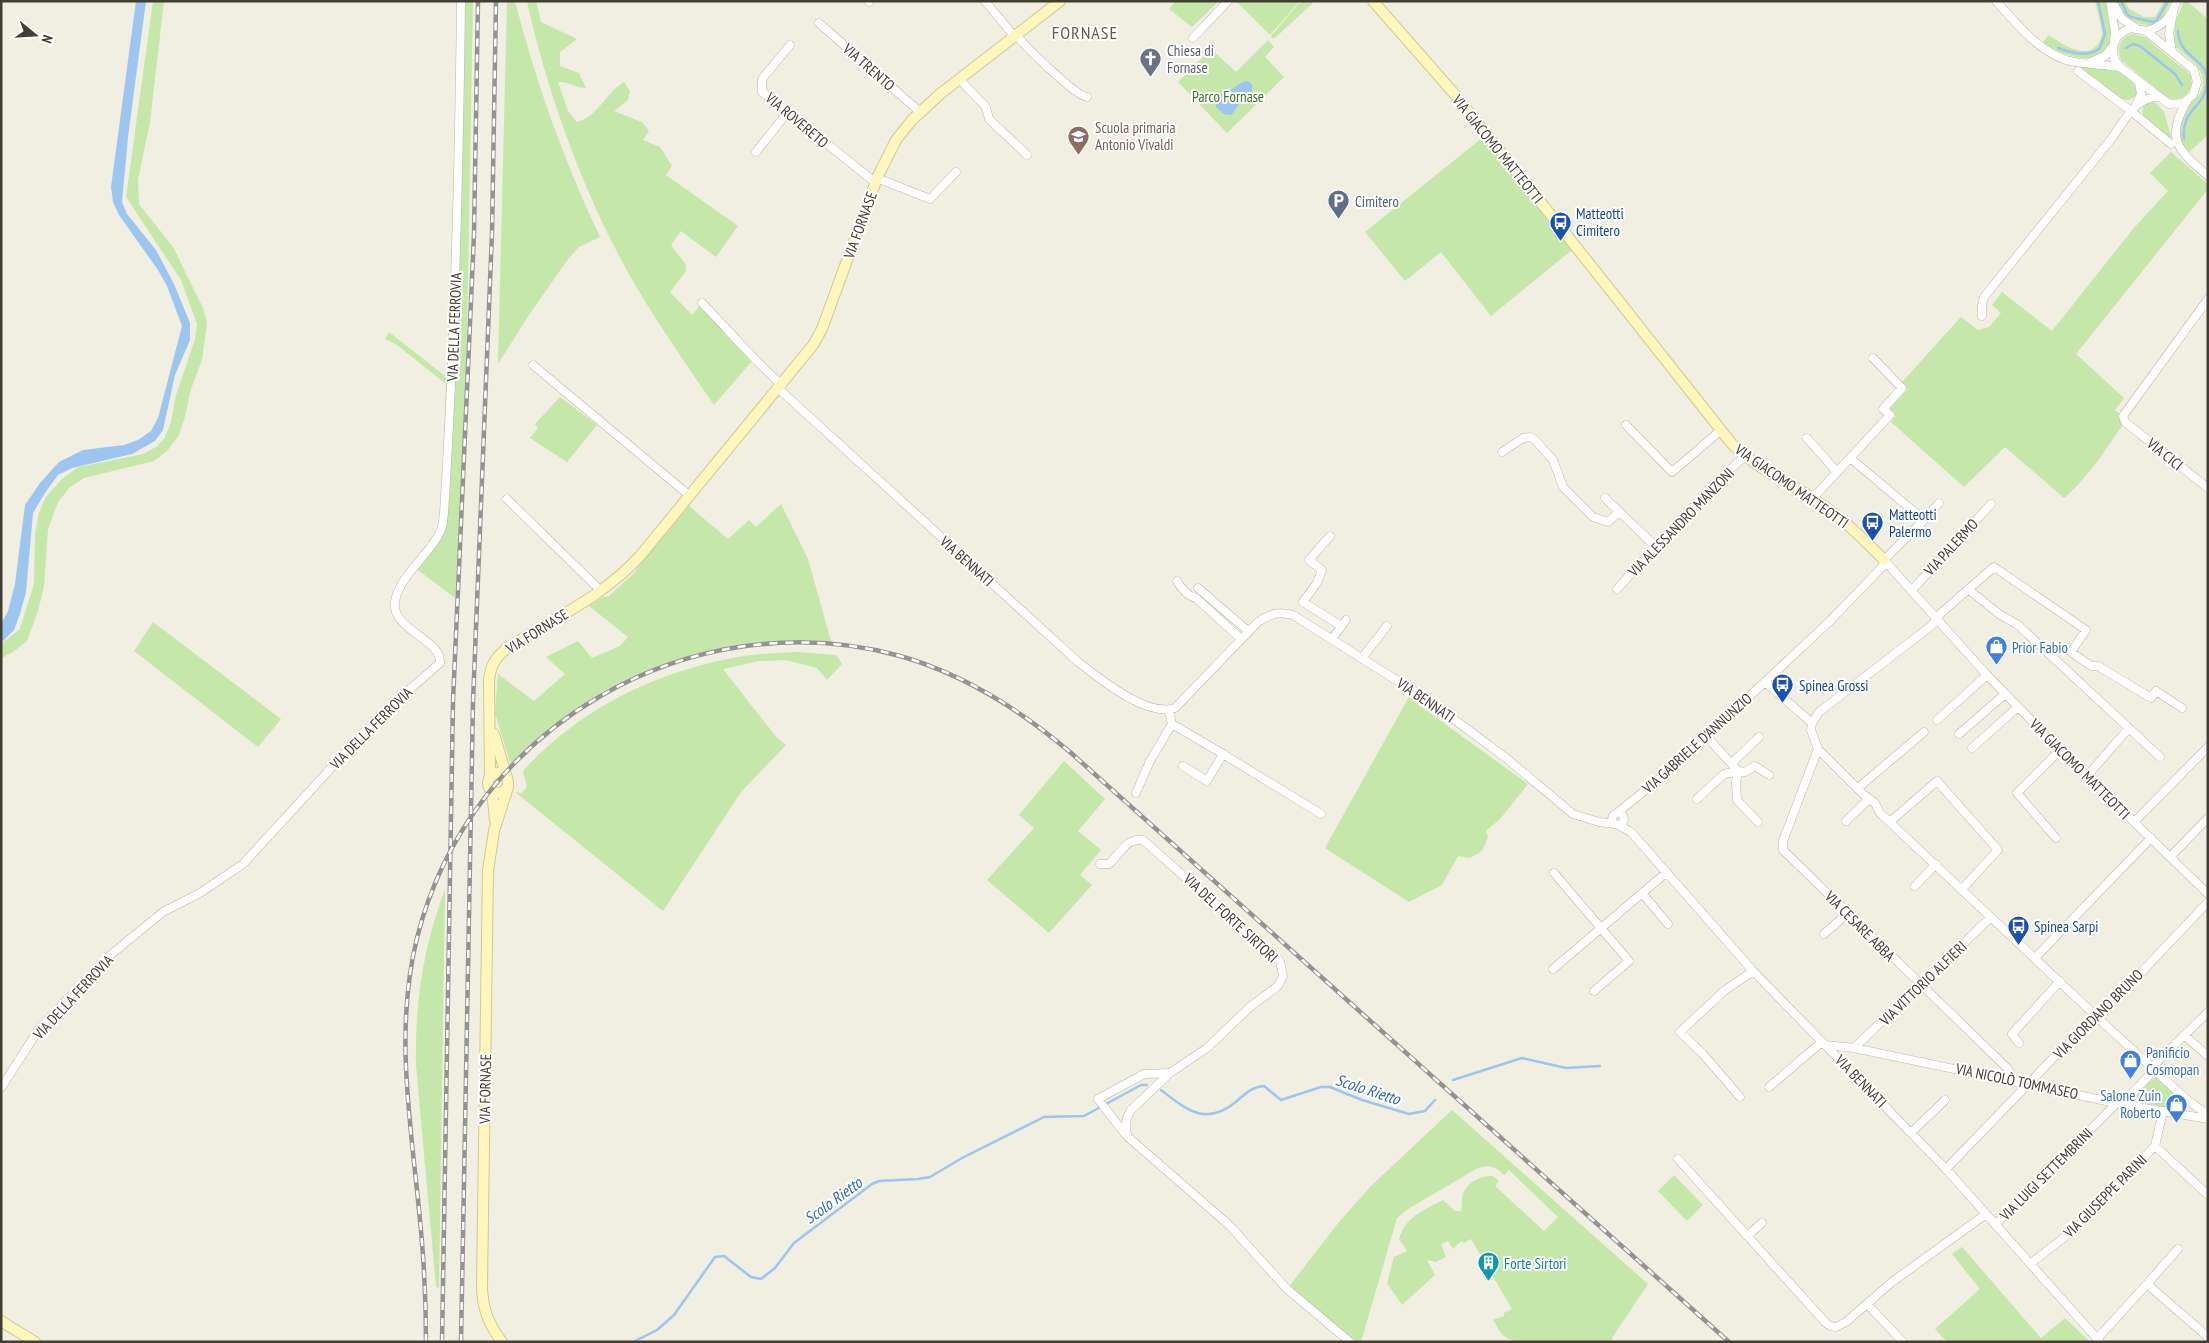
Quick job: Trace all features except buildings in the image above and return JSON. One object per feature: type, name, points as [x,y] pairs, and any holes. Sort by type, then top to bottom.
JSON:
[{"type":"street","name":"VIA DELLA FERROVIA","points":[[1,1088],[39,1029],[108,957],[163,912],[200,893],[243,864],[378,716],[440,663],[438,653],[401,621],[396,613],[395,602],[401,586],[431,548],[441,531],[444,513],[451,405],[458,211],[461,1]]},
{"type":"street","points":[[986,1],[1015,35],[1070,88],[1081,97],[1087,97]]},
{"type":"street","points":[[1192,38],[1228,1]]},
{"type":"street","name":"VIA GIACOMO MATTEOTTI","points":[[1373,1],[1451,90],[1720,430],[1746,455],[1813,498],[1843,520],[1912,590],[2005,694],[2208,893]]},
{"type":"street","points":[[1996,1],[2029,36],[2048,51],[2067,60],[2120,67]]},
{"type":"street","points":[[2111,1],[2122,19],[2136,28],[2146,31],[2190,66],[2196,76],[2196,91],[2187,101],[2176,125],[2177,141],[2181,152],[2208,176]]},
{"type":"street","points":[[2111,1],[2115,33],[2114,59],[2120,67],[2158,98],[2174,104],[2187,101]]},
{"type":"street","name":"VIA FORNASE","points":[[502,1342],[490,1325],[482,1292],[488,882],[495,809],[492,791],[488,784],[490,777],[490,671],[495,659],[517,642],[601,591],[626,571],[690,496],[806,355],[818,337],[877,180],[896,140],[920,112],[958,79],[1059,2]]},
{"type":"street","points":[[2146,31],[2160,27],[2176,5]]},
{"type":"street","points":[[2173,52],[2169,34],[2176,5]]},
{"type":"street","name":"VIA TRENTO","points":[[819,23],[920,112]]},
{"type":"street","points":[[2087,63],[2100,59],[2123,32],[2136,28]]},
{"type":"street","name":"VIA ROVERETO","points":[[790,46],[762,79],[760,84],[762,92],[787,113],[877,180],[930,199],[956,172]]},
{"type":"street","points":[[2078,70],[2134,108],[2171,144]]},
{"type":"street","points":[[958,79],[986,108],[989,119],[1028,155]]},
{"type":"street","points":[[1982,316],[1984,297],[2134,108],[2141,94],[2139,83]]},
{"type":"street","points":[[2134,108],[2151,98],[2158,98]]},
{"type":"street","points":[[756,152],[787,113]]},
{"type":"street","name":"VIA CICI","points":[[2208,298],[2124,413],[2124,419],[2208,488]]},
{"type":"street","points":[[702,303],[744,346],[755,361],[780,387]]},
{"type":"street","points":[[1813,498],[1890,415],[1883,409],[1902,388],[1873,358]]},
{"type":"street","points":[[533,365],[690,496]]},
{"type":"street","name":"VIA BENNATI","points":[[780,387],[1077,661],[1094,675],[1135,700],[1152,708],[1169,711]]},
{"type":"street","points":[[1626,425],[1672,472],[1720,430]]},
{"type":"street","points":[[1502,452],[1523,438],[1530,437],[1541,445],[1553,460],[1563,487],[1593,517],[1608,522],[1619,512]]},
{"type":"street","points":[[1807,438],[1837,472]]},
{"type":"street","name":"VIA ALESSANDRO MANZONI","points":[[1617,589],[1712,486],[1746,455]]},
{"type":"street","points":[[1850,458],[1924,520]]},
{"type":"street","points":[[1605,498],[1656,547]]},
{"type":"street","points":[[507,499],[601,591]]},
{"type":"street","name":"VIA GABRIELE D'ANNUNZIO","points":[[1616,820],[1831,620],[1886,565],[1939,502]]},
{"type":"street","name":"VIA PALERMO","points":[[1912,590],[1991,504]]},
{"type":"street","points":[[1136,793],[1150,762],[1172,724],[1169,711],[1181,704],[1248,631],[1269,614],[1293,615],[1317,583],[1322,570],[1309,560],[1330,536]]},
{"type":"street","points":[[2182,708],[2156,691],[2151,698],[2098,666],[2092,666],[2071,652],[2086,630],[1994,567],[1937,618],[1931,626],[1820,712],[1812,723],[1811,735],[1818,749],[1875,803],[1880,813],[1891,821],[2153,1069],[2208,1115]]},
{"type":"street","points":[[1177,581],[1182,588],[1192,597],[1196,598],[1241,639]]},
{"type":"street","points":[[1198,588],[1248,631]]},
{"type":"street","points":[[1968,589],[1999,614],[2018,625],[2160,757]]},
{"type":"street","points":[[1303,602],[1343,623],[1332,639]]},
{"type":"street","name":"VIA BENNATI","points":[[1293,615],[1459,722],[1506,758],[1566,810],[1579,817],[1594,820],[1616,820],[1630,832],[1753,970],[1946,1169],[2099,1340]]},
{"type":"street","points":[[1362,658],[1386,626]]},
{"type":"street","points":[[1937,720],[1987,675]]},
{"type":"street","points":[[1765,682],[1812,723]]},
{"type":"street","points":[[1959,734],[2005,694]]},
{"type":"street","points":[[1972,748],[2018,707]]},
{"type":"street","name":"VIA FORNASE","points":[[490,713],[508,783],[494,831]]},
{"type":"street","points":[[1172,724],[1320,814]]},
{"type":"street","points":[[2087,776],[2129,728]]},
{"type":"street","points":[[1858,788],[1924,732]]},
{"type":"street","points":[[1706,736],[1738,771],[1736,782],[1737,800],[1758,822]]},
{"type":"street","points":[[1732,763],[1760,738]]},
{"type":"street","points":[[2134,822],[2208,747]]},
{"type":"street","name":"VIA CESARE ABBA","points":[[1818,749],[1782,846],[1786,854],[2008,1069],[2010,1073],[2008,1080]]},
{"type":"street","points":[[2056,838],[2017,793],[2060,750]]},
{"type":"street","points":[[1182,766],[1207,781],[1223,754]]},
{"type":"street","points":[[1698,799],[1724,774],[1738,771],[1745,772],[1755,766],[1769,775]]},
{"type":"street","points":[[490,777],[499,772],[508,783],[501,793],[492,791]]},
{"type":"street","points":[[1891,821],[1937,781],[1998,850],[1962,889]]},
{"type":"street","points":[[1846,821],[1869,799]]},
{"type":"street","points":[[2170,857],[2208,818]]},
{"type":"street","points":[[2035,958],[2151,838]]},
{"type":"street","name":"VIA DEL FORTE SIRTORI","points":[[1100,864],[1109,864],[1129,842],[1143,840],[1272,952],[1282,966],[1283,976],[1278,986],[1246,1011],[1207,1048],[1170,1073],[1126,1116],[1125,1130],[1128,1137]]},
{"type":"street","points":[[1915,886],[1936,864]]},
{"type":"street","points":[[1553,969],[1667,872]]},
{"type":"street","points":[[1554,873],[1629,960],[1594,991]]},
{"type":"street","points":[[1642,893],[1668,924]]},
{"type":"street","name":"VIA GIORDANO BRUNO","points":[[1946,1169],[2060,1051],[2098,1018],[2208,902]]},
{"type":"street","points":[[1824,934],[1848,913]]},
{"type":"street","name":"VIA VITTORIO ALFIERI","points":[[1854,1048],[1991,917]]},
{"type":"street","points":[[1740,1097],[1703,1054],[1680,1032],[1724,992],[1753,970]]},
{"type":"street","points":[[2019,1043],[2012,1034],[2060,981]]},
{"type":"street","points":[[2127,1105],[2130,1097],[2153,1069],[2208,1012]]},
{"type":"street","points":[[2184,1035],[2208,1056]]},
{"type":"street","points":[[1769,1087],[1824,1043]]},
{"type":"street","name":"VIA NICOLÒ TOMMASEO","points":[[1824,1043],[2127,1105],[2208,1119]]},
{"type":"street","points":[[1170,1073],[1144,1074],[1102,1104],[1128,1137],[1229,1225],[1287,1289],[1350,1342]]},
{"type":"street","points":[[2176,1113],[2184,1109],[2186,1098]]},
{"type":"street","points":[[1911,1133],[1944,1100]]},
{"type":"street","name":"VIA LUIGI SETTEMBRINI","points":[[1996,1224],[2117,1103]]},
{"type":"street","name":"VIA GIUSEPPE PARINI","points":[[2031,1263],[2075,1229],[2156,1146],[2163,1111]]},
{"type":"street","name":"VIA GIUSEPPE PARINI","points":[[2156,1146],[2208,1195]]},
{"type":"street","points":[[1678,1159],[1830,1326],[1840,1326],[1892,1282],[1986,1214]]},
{"type":"street","points":[[1747,1236],[1762,1223]]},
{"type":"street","points":[[2099,1340],[2178,1249]]},
{"type":"street","points":[[2147,1284],[2208,1338]]},
{"type":"street","points":[[1866,1304],[1903,1342]]},
{"type":"street","points":[[1,1321],[34,1342]]},
{"type":"green space","points":[[153,1],[164,1],[150,122],[138,180],[139,204],[173,247],[203,308],[207,322],[202,360],[191,389],[179,435],[167,451],[154,461],[84,478],[70,487],[58,502],[48,529],[44,586],[38,611],[27,641],[13,652],[1,658],[1,644],[20,629],[34,584],[35,534],[39,513],[45,498],[62,479],[78,467],[143,454],[156,447],[164,439],[171,423],[176,395],[195,339],[197,324],[181,280],[126,197]]},
{"type":"green space","points":[[463,1],[473,1],[466,387],[454,618],[455,598],[414,567],[434,541],[441,514],[446,384],[397,345],[385,339],[389,332],[449,379],[458,381]]},
{"type":"green space","points":[[507,1],[515,1],[532,62],[552,121],[574,180],[600,237],[579,247],[568,259],[498,364]]},
{"type":"green space","points":[[527,1],[536,1],[541,22],[577,39],[560,52],[560,66],[579,73],[586,88],[558,82],[568,111],[577,122],[591,115],[624,82],[630,91],[628,100],[614,111],[642,122],[649,131],[643,140],[660,147],[672,166],[666,175],[738,226],[716,257],[681,231],[671,245],[686,265],[686,271],[670,292],[692,315],[700,305],[753,360],[714,405],[637,288],[602,221],[571,149],[558,112]]},
{"type":"green space","points":[[1176,1],[1219,1],[1192,27],[1169,9]]},
{"type":"green space","points":[[1236,1],[1300,1],[1270,35]]},
{"type":"green space","points":[[1301,1],[1315,1],[1275,38],[1272,38],[1271,36]]},
{"type":"green space","points":[[2095,1],[2106,1],[2111,28],[2111,37],[2107,48],[2101,55],[2092,58],[2072,56],[2043,43],[2048,35],[2073,49],[2087,51],[2093,49],[2098,44],[2102,33]]},
{"type":"green space","points":[[2117,1],[2125,1],[2129,9],[2144,17],[2155,17],[2164,1],[2171,1],[2162,21],[2152,26],[2140,24],[2130,19],[2123,12]]},
{"type":"green space","points":[[2184,1],[2190,1],[2189,3],[2208,19],[2208,135],[2187,154],[2180,138],[2180,121],[2185,110],[2201,91],[2203,80],[2199,68],[2174,45],[2175,23]]},
{"type":"green space","points":[[2133,34],[2145,37],[2185,69],[2191,76],[2192,84],[2189,92],[2180,98],[2168,98],[2122,61],[2119,52],[2120,44],[2125,38]]},
{"type":"green space","name":"Parco Fornase","points":[[1268,40],[1274,47],[1265,57],[1284,77],[1227,133],[1178,82],[1211,49],[1236,72]]},
{"type":"green space","points":[[2077,66],[2101,67],[2114,70],[2132,82],[2137,92],[2129,100],[2121,99]]},
{"type":"green space","points":[[2154,101],[2164,112],[2172,140],[2144,116],[2142,112],[2144,104]]},
{"type":"green space","points":[[1482,138],[1508,165],[1572,250],[1491,316],[1441,252],[1405,281],[1365,232]]},
{"type":"green space","points":[[2171,152],[2208,184],[2208,189],[2076,354],[2124,398],[2115,410],[2126,420],[2090,471],[2064,498],[2005,447],[1964,487],[1891,422],[1896,416],[1889,410],[1908,389],[1902,382],[1961,317],[1978,330],[1989,327],[2001,313],[1992,305],[2002,292],[2052,331],[2133,229],[2168,191],[2150,173]]},
{"type":"green space","points":[[560,397],[597,425],[567,462],[530,438],[538,428],[535,424]]},
{"type":"green space","points":[[781,504],[808,559],[831,641],[786,641],[741,645],[698,653],[656,666],[617,684],[579,707],[544,734],[511,766],[495,713],[498,674],[534,701],[565,674],[546,657],[578,641],[592,658],[620,646],[628,637],[589,606],[603,597],[609,596],[635,572],[689,506],[728,539],[749,520],[756,527]]},
{"type":"green space","points":[[153,622],[281,719],[258,747],[134,651]]},
{"type":"green space","points":[[798,652],[836,655],[842,664],[827,680],[817,668],[786,660],[759,661],[723,669],[777,738],[786,745],[741,792],[663,911],[515,792],[522,793],[527,787],[523,771],[543,750],[589,715],[640,687],[695,667],[732,658],[770,653]]},
{"type":"green space","points":[[1410,695],[1416,703],[1528,784],[1501,818],[1486,831],[1488,837],[1482,851],[1470,858],[1458,856],[1442,885],[1409,902],[1325,848]]},
{"type":"green space","points":[[1064,761],[1105,799],[1078,831],[1101,850],[1080,875],[1092,885],[1049,933],[987,880],[1034,828],[1019,815]]},
{"type":"green space","points":[[445,889],[439,1288],[436,1287],[416,1065],[416,1042],[419,997],[426,954],[437,911]]},
{"type":"green space","points":[[2155,1077],[2180,1098],[2178,1107],[2170,1109],[2135,1100],[2135,1096]]},
{"type":"green space","points":[[1452,1110],[1648,1284],[1612,1338],[1612,1342],[1510,1342],[1514,1340],[1506,1338],[1493,1320],[1504,1316],[1504,1313],[1512,1309],[1471,1239],[1464,1243],[1461,1241],[1453,1249],[1448,1241],[1441,1244],[1446,1257],[1436,1262],[1427,1260],[1435,1275],[1402,1305],[1387,1283],[1394,1257],[1407,1251],[1399,1239],[1402,1231],[1416,1215],[1443,1200],[1455,1211],[1461,1211],[1463,1193],[1473,1181],[1493,1176],[1499,1181],[1495,1186],[1544,1231],[1558,1217],[1509,1170],[1504,1175],[1491,1167],[1476,1169],[1408,1209],[1397,1218],[1361,1342],[1357,1342],[1291,1290],[1291,1284],[1339,1222],[1371,1186]]},
{"type":"green space","points":[[1674,1175],[1703,1205],[1687,1221],[1658,1191]]},
{"type":"green space","points":[[1962,1247],[2041,1338],[2065,1318],[2090,1342],[1947,1342],[1935,1329],[1980,1289],[1952,1254]]},
{"type":"water","points":[[136,1],[146,1],[128,137],[122,202],[127,214],[156,250],[174,284],[190,323],[190,340],[175,375],[163,430],[155,441],[132,454],[72,468],[58,475],[45,493],[33,513],[26,592],[20,614],[14,630],[1,643],[1,624],[8,611],[15,584],[25,505],[40,483],[59,462],[83,450],[124,445],[138,440],[151,431],[158,418],[182,326],[167,286],[158,270],[119,215],[113,202],[111,187]]},
{"type":"water","points":[[1247,81],[1252,84],[1252,91],[1241,101],[1231,115],[1224,114],[1216,107],[1221,95]]},
{"type":"waterway","points":[[2058,48],[2085,54],[2100,48],[2105,34],[2098,1]]},
{"type":"waterway","points":[[2121,1],[2127,14],[2131,17],[2153,22],[2157,20],[2168,1]]},
{"type":"waterway","points":[[2178,31],[2183,47],[2203,67],[2207,80],[2203,96],[2186,120],[2184,139]]},
{"type":"waterway","points":[[2126,48],[2133,44],[2140,46],[2175,74],[2182,85]]},
{"type":"waterway","name":"Scolo Rietto","points":[[1453,1080],[1522,1058],[1566,1068],[1600,1066]]},
{"type":"waterway","name":"Scolo Rietto","points":[[633,1342],[657,1330],[674,1315],[715,1257],[724,1256],[751,1277],[761,1279],[775,1268],[794,1243],[872,1184],[879,1181],[930,1177],[962,1158],[1044,1117],[1084,1116],[1141,1085],[1147,1085]]},
{"type":"waterway","name":"Scolo Rietto","points":[[1161,1090],[1188,1109],[1206,1114],[1226,1109],[1249,1091],[1264,1086],[1281,1100],[1321,1087],[1330,1087],[1362,1100],[1409,1114],[1425,1111],[1435,1100]]},
{"type":"railway","points":[[442,1342],[453,701],[474,234],[478,1]]},
{"type":"railway","points":[[461,1342],[473,702],[492,233],[496,1]]},
{"type":"railway","points":[[426,1342],[423,1256],[408,1096],[406,1017],[410,977],[417,938],[444,863],[485,797],[538,741],[600,696],[669,665],[743,646],[821,643],[900,656],[924,664],[968,683],[990,695],[1011,707],[1051,736],[1729,1342]]},
{"type":"place","name":"Chiesa di Fornase","points":[[1151,78]]},
{"type":"place","name":"Scuola primaria Antonio Vivaldi","points":[[1079,155]]},
{"type":"place","name":"Cimitero","points":[[1339,220]]},
{"type":"place","name":"Matteotti Cimitero","points":[[1560,241]]},
{"type":"place","name":"Matteotti Palermo","points":[[1873,542]]},
{"type":"place","name":"Prior Fabio","points":[[1996,666]]},
{"type":"place","name":"Spinea Grossi","points":[[1783,704]]},
{"type":"place","name":"Spinea Sarpi","points":[[2018,945]]},
{"type":"place","name":"Panificio Cosmopan","points":[[2130,1080]]},
{"type":"place","name":"Salone Zuin Roberto","points":[[2177,1123]]},
{"type":"place","name":"Forte Sirtori","points":[[1488,1282]]},
{"type":"district","name":"FORNASE","points":[[1085,32]]}]
